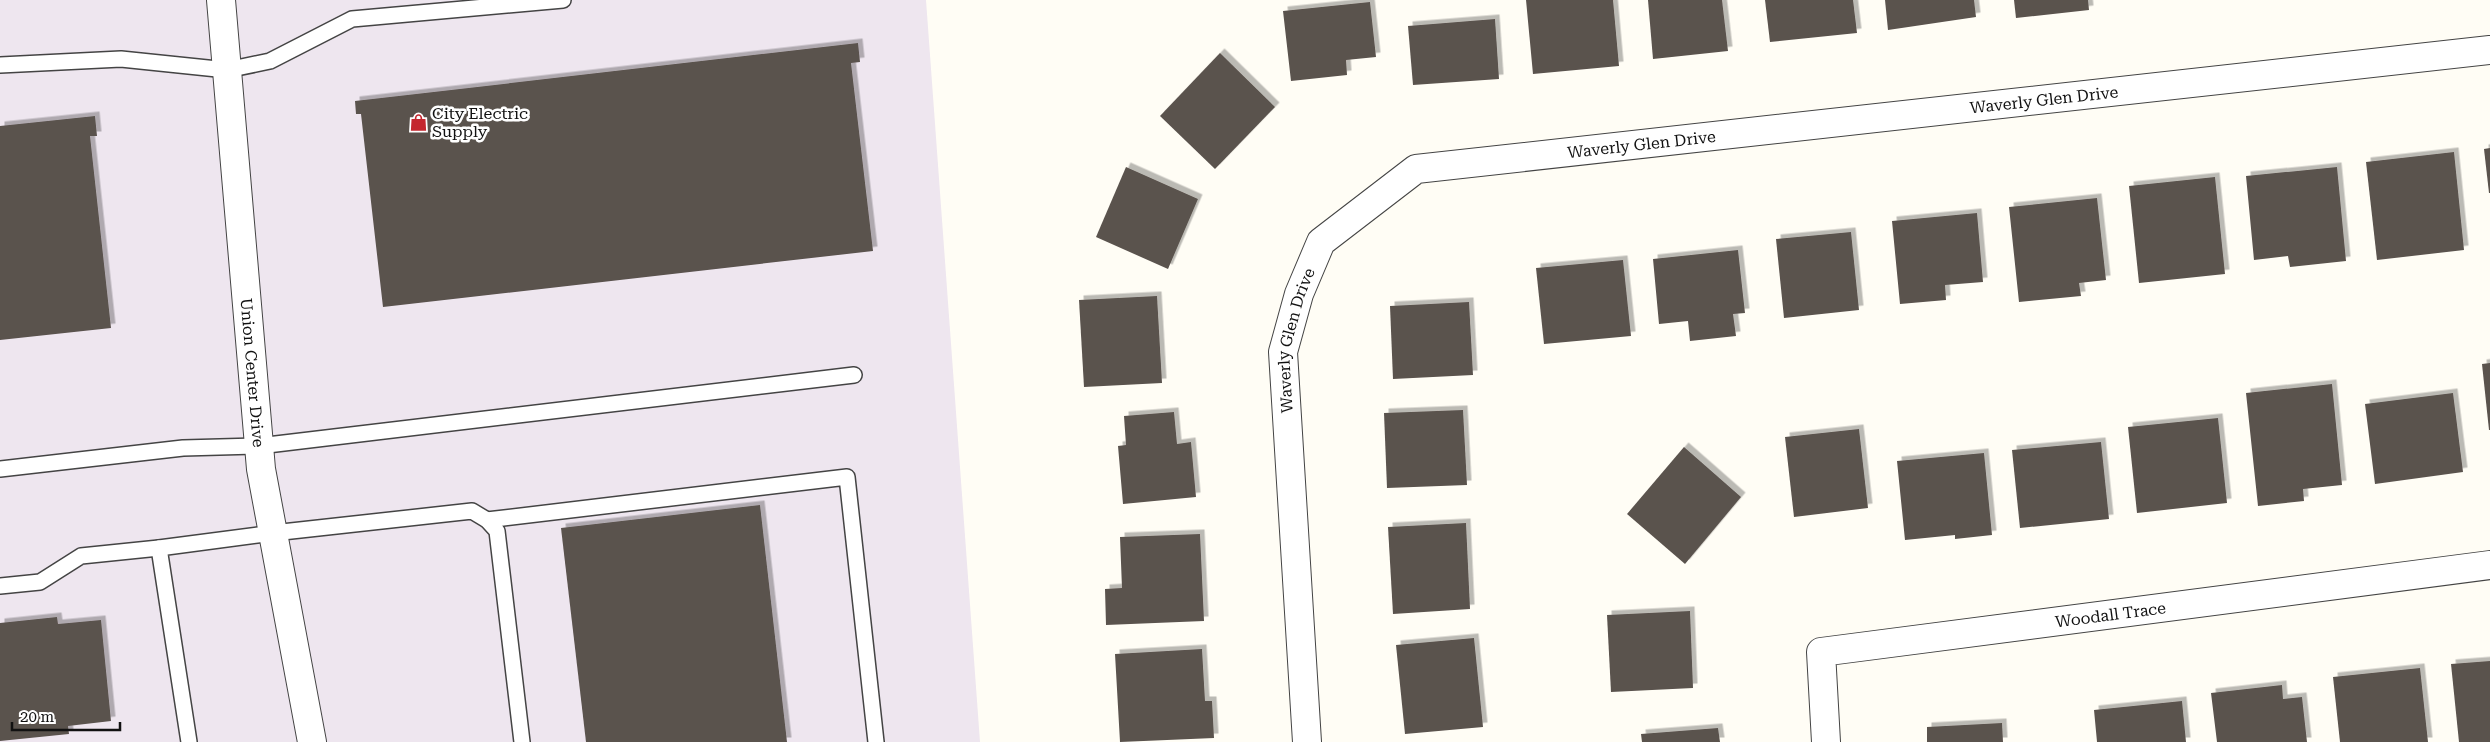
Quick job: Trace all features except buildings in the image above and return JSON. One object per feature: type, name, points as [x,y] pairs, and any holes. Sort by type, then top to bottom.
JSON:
[{"type":"street","name":"Union Center Drive","points":[[221,0],[260,468],[312,742]]},
{"type":"street","name":"Waverly Glen Drive","points":[[1307,742],[1283,352],[1299,294],[1321,242],[1416,168],[2490,50]]},
{"type":"street","name":"Woodall Trace","points":[[1826,742],[1821,652],[2490,565]]},
{"type":"lane","points":[[0,65],[121,59],[227,70],[270,61],[352,19],[562,0]]},
{"type":"lane","points":[[0,470],[183,448],[259,446],[854,375]]},
{"type":"lane","points":[[488,520],[846,478],[876,742]]},
{"type":"lane","points":[[0,586],[40,582],[81,556],[472,511],[488,520],[497,531],[522,742]]},
{"type":"lane","points":[[159,548],[189,742]]},
{"type":"shaded area","points":[[0,0],[926,0],[980,742],[0,742]]},
{"type":"place","name":"City Electric Supply","points":[[418,122]]}]
